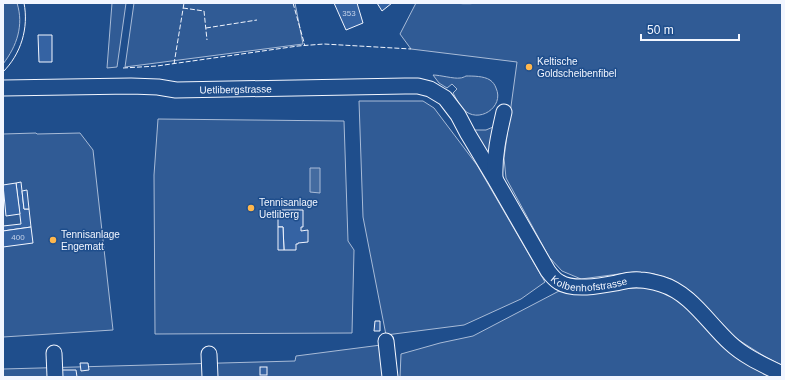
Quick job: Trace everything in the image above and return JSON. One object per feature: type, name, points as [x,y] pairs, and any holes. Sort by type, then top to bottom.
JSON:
[{"type":"street","name":"Uetlibergstrasse","points":[[3,88],[158,87],[176,90],[418,86],[430,89],[445,98],[458,115]]},
{"type":"street","points":[[495,178],[494,165],[504,112]]},
{"type":"street","name":"Kolbenhofstrasse","points":[[458,115],[548,271],[559,282],[567,286],[587,287],[639,280],[662,284],[673,289],[686,298],[730,344],[756,362],[782,374]]},
{"type":"street","points":[[386,342],[390,377]]},
{"type":"street","points":[[54,353],[55,377]]},
{"type":"street","points":[[209,354],[210,377]]},
{"type":"shaded area","points":[[3,3],[17,3],[20,19],[18,35],[15,43],[3,64]]},
{"type":"shaded area","points":[[112,3],[126,3],[117,67],[107,68]]},
{"type":"shaded area","points":[[134,3],[295,3],[303,44],[125,67]]},
{"type":"shaded area","points":[[416,3],[782,3],[782,365],[767,358],[737,339],[693,293],[671,279],[654,274],[634,272],[581,279],[562,271],[549,257],[506,178],[504,158],[517,62],[411,49],[400,34]]},
{"type":"shaded area","points":[[433,75],[457,78],[475,76],[488,79],[496,87],[498,95],[497,102],[488,112],[476,115],[469,113],[463,109],[453,93],[457,89],[452,84],[447,88],[439,83]]},
{"type":"shaded area","points":[[359,101],[423,101],[434,108],[477,165],[545,282],[521,299],[464,325],[386,335],[363,217]]},
{"type":"shaded area","name":"Tennisanlage Uetliberg","points":[[158,119],[344,121],[348,241],[354,250],[352,333],[155,334],[154,175]]},
{"type":"shaded area","points":[[493,127],[489,156],[473,130],[486,130]]},
{"type":"shaded area","name":"Tennisanlage Engematt","points":[[80,133],[93,150],[113,330],[3,337],[3,134]]},
{"type":"shaded area","points":[[310,168],[320,168],[320,193],[310,192]]},
{"type":"shaded area","points":[[656,287],[686,306],[713,336],[738,357],[776,377],[400,377],[401,354],[440,343],[473,336],[559,291]]},
{"type":"shaded area","points":[[381,345],[386,377],[3,377],[3,369],[295,361],[296,356]]},
{"type":"building","points":[[334,3],[357,3],[363,23],[346,30]]},
{"type":"building","points":[[377,3],[392,3],[382,11]]},
{"type":"building","points":[[38,35],[52,35],[52,62],[39,62]]},
{"type":"building","points":[[21,182],[24,209],[29,209],[31,227],[3,231],[3,226],[21,224],[16,183]]},
{"type":"building","points":[[16,183],[20,214],[6,216],[3,185]]},
{"type":"building","points":[[27,190],[29,209],[24,209],[22,191]]},
{"type":"building","points":[[278,210],[303,210],[303,227],[301,227],[301,231],[308,230],[308,242],[296,244],[296,250],[284,250],[283,227],[278,227]]},
{"type":"building","points":[[31,227],[33,243],[3,247],[3,231]]},
{"type":"building","points":[[278,227],[283,227],[284,250],[278,250]]},
{"type":"building","points":[[375,321],[380,321],[380,331],[374,331]]},
{"type":"building","points":[[80,363],[88,363],[89,370],[81,371]]},
{"type":"building","points":[[260,367],[267,367],[267,375],[260,375]]},
{"type":"building","points":[[59,370],[76,370],[77,377],[59,377]]},
{"type":"waterway","points":[[463,3],[470,3]]},
{"type":"tram line","points":[[3,72],[15,57],[22,40],[25,22],[24,3]]},
{"type":"fence","points":[[174,64],[184,3]]},
{"type":"fence","points":[[293,3],[305,46]]},
{"type":"fence","points":[[183,8],[204,11],[207,40]]},
{"type":"fence","points":[[206,28],[257,20]]},
{"type":"fence","points":[[123,68],[157,66],[298,46],[324,44],[411,49]]},
{"type":"place","name":"Keltische Goldscheibenfibel","points":[[529,67]]},
{"type":"place","name":"Tennisanlage Uetliberg","points":[[251,208]]},
{"type":"place","name":"Tennisanlage Engematt","points":[[53,240]]}]
